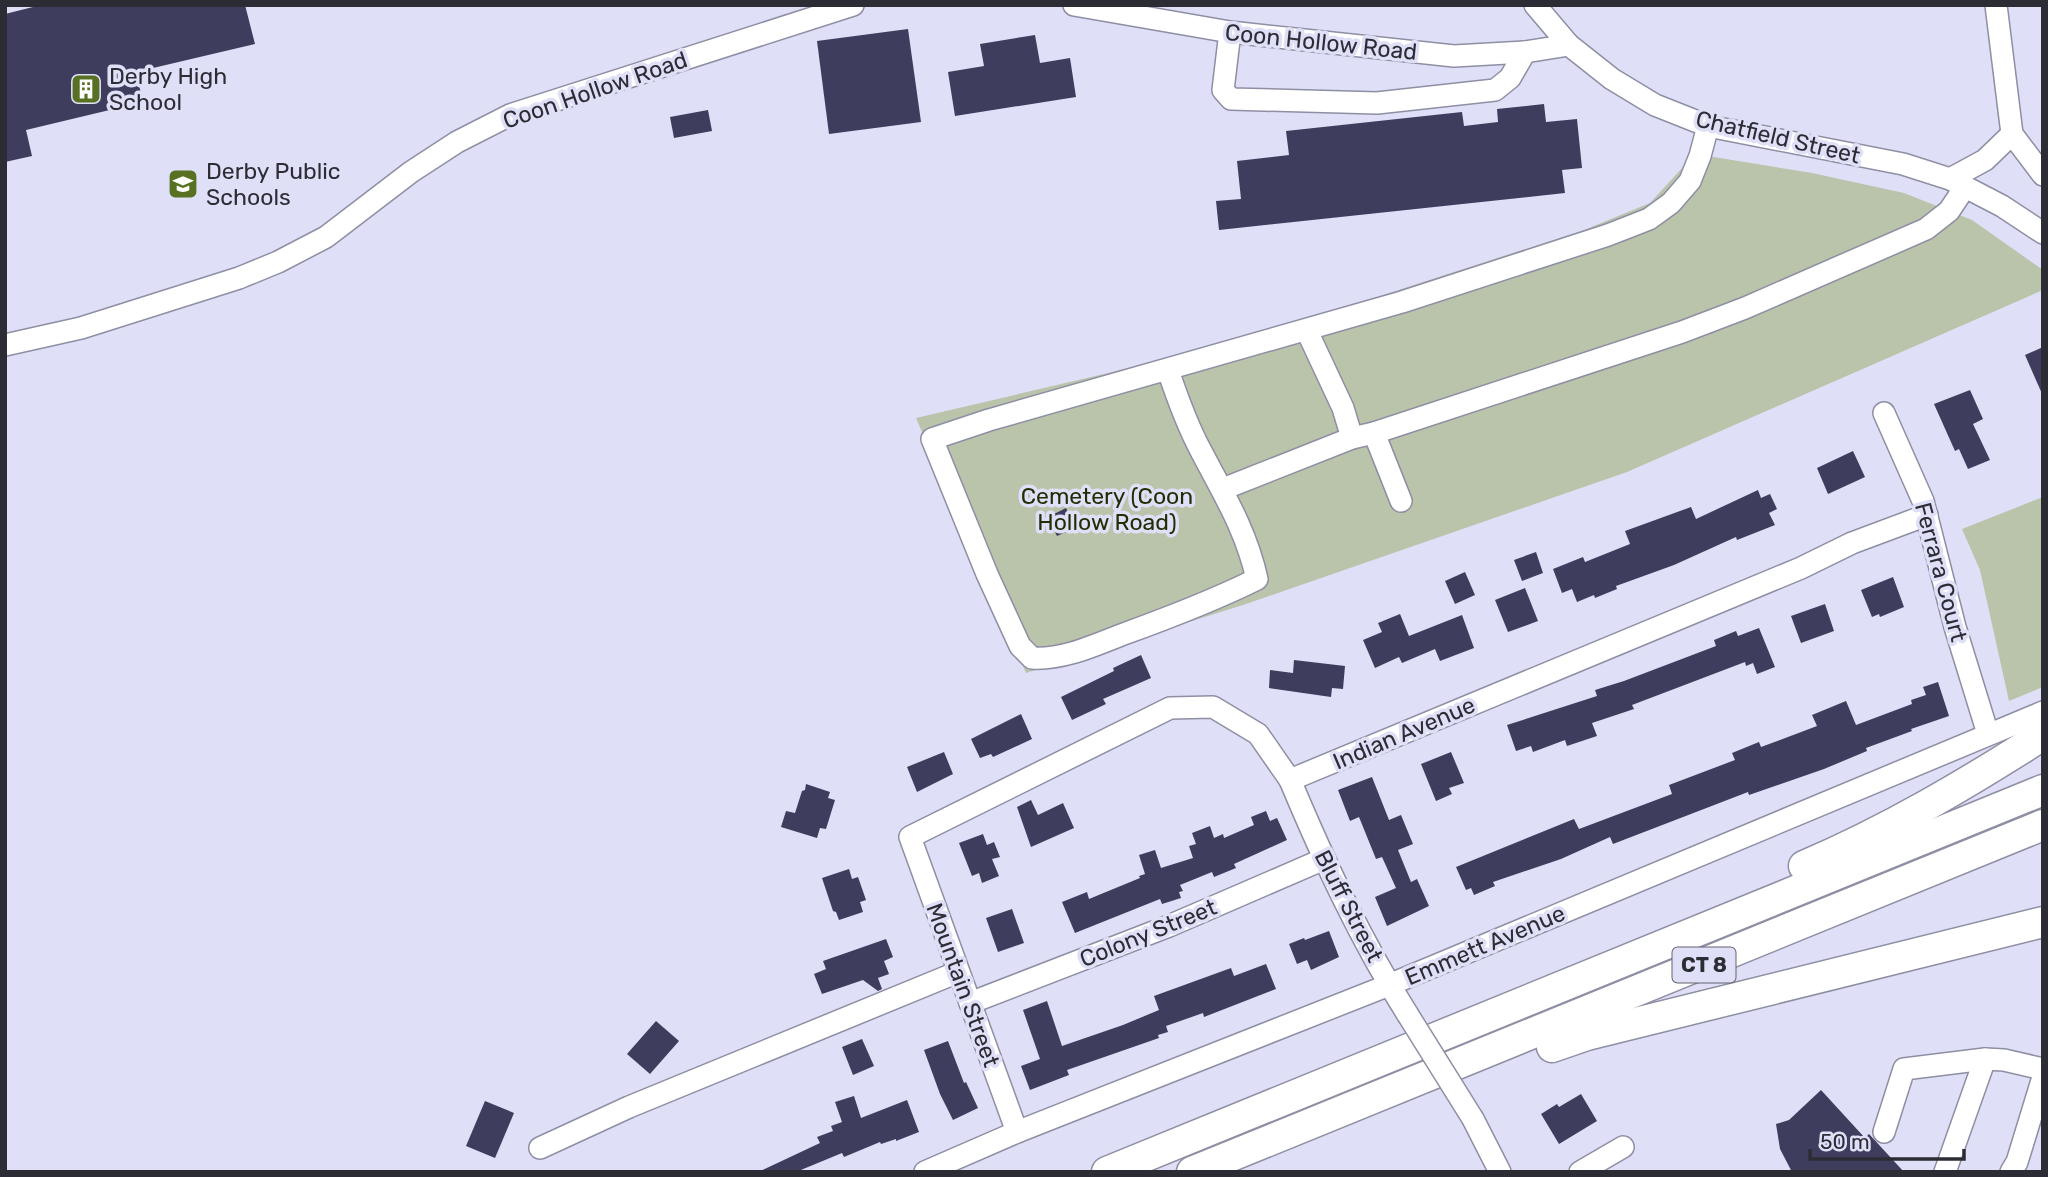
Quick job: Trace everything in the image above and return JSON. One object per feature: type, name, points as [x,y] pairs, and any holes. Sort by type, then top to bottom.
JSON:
[{"type":"highway","points":[[1508,1010],[1668,921],[1879,832],[1927,807],[2043,735]]},
{"type":"highway","name":"CT 8","points":[[1107,1172],[2043,790]]},
{"type":"highway","name":"CT 8","points":[[1192,1172],[2043,825]]},
{"type":"highway","points":[[1364,1103],[1488,1070],[1587,1035],[2043,922]]},
{"type":"street","name":"Coon Hollow Road","points":[[5,345],[81,328],[239,278],[278,262],[326,237],[422,164],[457,142],[510,115],[853,5]]},
{"type":"street","name":"Coon Hollow Road","points":[[1074,5],[1230,32],[1454,56],[1525,52],[1569,45]]},
{"type":"street","name":"Chatfield Street","points":[[1535,5],[1569,45],[1612,79],[1656,105],[1708,126],[1903,164],[1957,183],[2002,206],[2043,233]]},
{"type":"street","points":[[1996,5],[2012,134],[2043,175]]},
{"type":"street","points":[[1230,32],[1223,90],[1231,99],[1377,103],[1494,90],[1510,78],[1525,52]]},
{"type":"street","points":[[1168,370],[1200,449],[1248,542],[1257,579],[1210,603],[1084,649],[1046,659],[1032,658],[1020,646],[987,574],[932,439],[989,420],[1307,331],[1608,235],[1649,219],[1671,203],[1690,181],[1708,126]]},
{"type":"street","points":[[1223,489],[1352,438],[1682,332],[1745,309],[1926,229],[1949,211],[1957,183],[2012,134]]},
{"type":"street","points":[[1307,331],[1343,408],[1352,438]]},
{"type":"street","name":"Ferrara Court","points":[[1884,413],[1927,515],[1932,544],[1955,628],[1988,734]]},
{"type":"street","points":[[1374,433],[1401,501]]},
{"type":"street","name":"Indian Avenue","points":[[1290,780],[1801,568],[1852,543],[1927,515]]},
{"type":"street","name":"Mountain Street","points":[[1017,1132],[910,837],[1170,708],[1213,706],[1258,734],[1290,780]]},
{"type":"street","name":"Emmett Avenue","points":[[925,1172],[1017,1132],[1389,985],[2043,712]]},
{"type":"street","name":"Bluff Street","points":[[1290,780],[1324,859],[1389,985],[1473,1119],[1500,1172]]},
{"type":"street","name":"Colony Street","points":[[970,1003],[1169,926],[1324,859]]},
{"type":"street","points":[[540,1148],[629,1107],[958,972]]},
{"type":"street","points":[[1884,1132],[1904,1069],[1985,1059],[2004,1060],[2043,1069]]},
{"type":"street","points":[[1945,1172],[1985,1059]]},
{"type":"street","points":[[2011,1172],[2017,1162],[2043,1077]]},
{"type":"street","points":[[1580,1172],[1623,1147]]},
{"type":"green space","name":"Cemetery (Coon Hollow Road)","points":[[1695,154],[1812,173],[1904,193],[1972,220],[2043,270],[2043,290],[1627,472],[1243,605],[1026,673],[916,418],[1275,330],[1584,230],[1650,203]]},
{"type":"green space","points":[[2043,497],[2043,687],[2009,701],[1980,570],[1962,529]]},
{"type":"building","name":"Derby High School","points":[[41,5],[245,5],[255,44],[136,72],[143,102],[26,130],[32,156],[5,162],[5,14]]},
{"type":"building","points":[[908,29],[921,122],[829,134],[817,41]]},
{"type":"building","points":[[1035,35],[1040,63],[1070,58],[1076,97],[955,116],[948,72],[984,66],[980,44]]},
{"type":"building","points":[[1544,104],[1546,122],[1577,119],[1582,168],[1562,170],[1565,193],[1219,230],[1216,201],[1241,199],[1237,161],[1289,155],[1286,131],[1462,112],[1464,126],[1498,122],[1497,109]]},
{"type":"building","points":[[708,110],[712,131],[674,138],[670,117]]},
{"type":"building","points":[[2043,347],[2043,396],[2025,355]]},
{"type":"building","points":[[1970,390],[1983,419],[1973,424],[1990,460],[1968,469],[1959,449],[1955,451],[1934,404]]},
{"type":"building","points":[[1853,451],[1865,477],[1828,494],[1817,468]]},
{"type":"building","points":[[1758,490],[1761,498],[1770,494],[1777,509],[1769,513],[1775,525],[1737,540],[1736,537],[1674,565],[1616,586],[1617,589],[1595,598],[1594,595],[1577,602],[1572,589],[1562,593],[1553,569],[1583,557],[1585,562],[1630,544],[1625,531],[1691,507],[1696,519]]},
{"type":"building","points":[[1066,508],[1075,528],[1057,536],[1048,517]]},
{"type":"building","points":[[1536,552],[1543,573],[1522,581],[1514,560]]},
{"type":"building","points":[[1465,572],[1475,595],[1455,604],[1445,581]]},
{"type":"building","points":[[1893,577],[1904,607],[1880,617],[1879,614],[1872,617],[1861,590]]},
{"type":"building","points":[[1525,588],[1538,621],[1508,632],[1495,600]]},
{"type":"building","points":[[1825,604],[1834,631],[1801,643],[1791,616]]},
{"type":"building","points":[[1400,614],[1409,636],[1462,615],[1474,648],[1440,661],[1435,649],[1402,663],[1399,657],[1375,668],[1363,640],[1382,632],[1378,623]]},
{"type":"building","points":[[1759,628],[1775,667],[1757,674],[1753,663],[1746,666],[1745,662],[1632,705],[1634,709],[1592,723],[1597,736],[1567,746],[1565,740],[1533,752],[1531,746],[1516,751],[1507,725],[1597,696],[1595,690],[1716,646],[1714,640],[1736,631],[1738,636]]},
{"type":"building","points":[[1141,655],[1151,678],[1103,699],[1106,704],[1072,720],[1061,697]]},
{"type":"building","points":[[1294,660],[1345,666],[1343,689],[1332,688],[1331,697],[1269,688],[1270,670],[1293,673]]},
{"type":"building","points":[[1938,682],[1949,716],[1866,748],[1867,751],[1824,769],[1749,795],[1748,792],[1613,844],[1610,837],[1561,859],[1493,882],[1495,886],[1474,895],[1471,888],[1466,890],[1456,867],[1574,819],[1579,829],[1672,794],[1669,785],[1735,760],[1732,753],[1759,742],[1761,747],[1817,726],[1812,715],[1846,701],[1856,725],[1912,704],[1911,700],[1926,695],[1923,687]]},
{"type":"building","points":[[1021,714],[1032,739],[993,757],[991,754],[980,758],[971,739]]},
{"type":"building","points":[[944,752],[953,774],[917,792],[907,767]]},
{"type":"building","points":[[1451,752],[1464,783],[1449,788],[1452,794],[1436,801],[1421,764]]},
{"type":"building","points":[[1372,777],[1389,820],[1401,815],[1413,844],[1398,850],[1411,882],[1417,879],[1429,906],[1387,926],[1375,897],[1396,888],[1382,857],[1376,859],[1359,817],[1350,821],[1338,790]]},
{"type":"building","points":[[806,784],[830,792],[828,798],[835,800],[826,829],[820,828],[817,838],[781,827],[786,811],[795,813]]},
{"type":"building","points":[[1031,800],[1038,815],[1063,803],[1074,828],[1031,847],[1017,807]]},
{"type":"building","points":[[1266,811],[1270,821],[1277,818],[1287,840],[1234,864],[1236,868],[1214,877],[1212,872],[1180,885],[1183,891],[1179,892],[1181,898],[1162,904],[1160,899],[1075,933],[1062,902],[1087,892],[1089,899],[1140,878],[1139,876],[1145,874],[1139,855],[1155,850],[1161,868],[1193,858],[1189,846],[1196,844],[1192,833],[1210,826],[1214,838],[1223,834],[1224,838],[1254,825],[1251,817]]},
{"type":"building","points":[[983,834],[987,845],[994,842],[1000,857],[992,859],[999,876],[982,883],[979,873],[972,876],[959,843]]},
{"type":"building","points":[[849,869],[852,879],[858,877],[866,900],[860,902],[863,912],[839,920],[833,911],[822,878]]},
{"type":"building","points":[[1012,909],[1024,943],[998,952],[986,918]]},
{"type":"building","points":[[1329,931],[1339,957],[1311,970],[1307,960],[1297,964],[1289,944]]},
{"type":"building","points":[[886,939],[893,957],[884,961],[889,974],[878,978],[882,989],[878,991],[863,980],[822,994],[814,974],[826,969],[823,961]]},
{"type":"building","points":[[1266,964],[1276,989],[1204,1017],[1203,1013],[1166,1026],[1168,1032],[1158,1035],[1159,1038],[1067,1070],[1069,1075],[1030,1090],[1021,1066],[1040,1059],[1023,1010],[1047,1001],[1062,1046],[1159,1010],[1154,996],[1231,968],[1234,976]]},
{"type":"building","points":[[656,1021],[679,1041],[650,1074],[627,1054]]},
{"type":"building","points":[[862,1039],[874,1066],[853,1075],[842,1047]]},
{"type":"building","points":[[948,1041],[964,1083],[966,1082],[978,1108],[953,1120],[924,1050]]},
{"type":"building","points":[[1821,1090],[1865,1138],[1869,1134],[1904,1172],[1792,1172],[1780,1149],[1776,1124],[1789,1120]]},
{"type":"building","points":[[1581,1094],[1597,1121],[1559,1144],[1541,1114]]},
{"type":"building","points":[[854,1096],[861,1118],[907,1100],[919,1132],[896,1141],[880,1142],[844,1157],[842,1153],[796,1172],[758,1172],[820,1143],[817,1137],[833,1131],[831,1126],[842,1122],[835,1102]]},
{"type":"building","points":[[485,1101],[514,1113],[495,1158],[466,1146]]},
{"type":"place","name":"Derby High School","points":[[86,89]]},
{"type":"place","name":"Derby Public Schools","points":[[183,184]]}]
